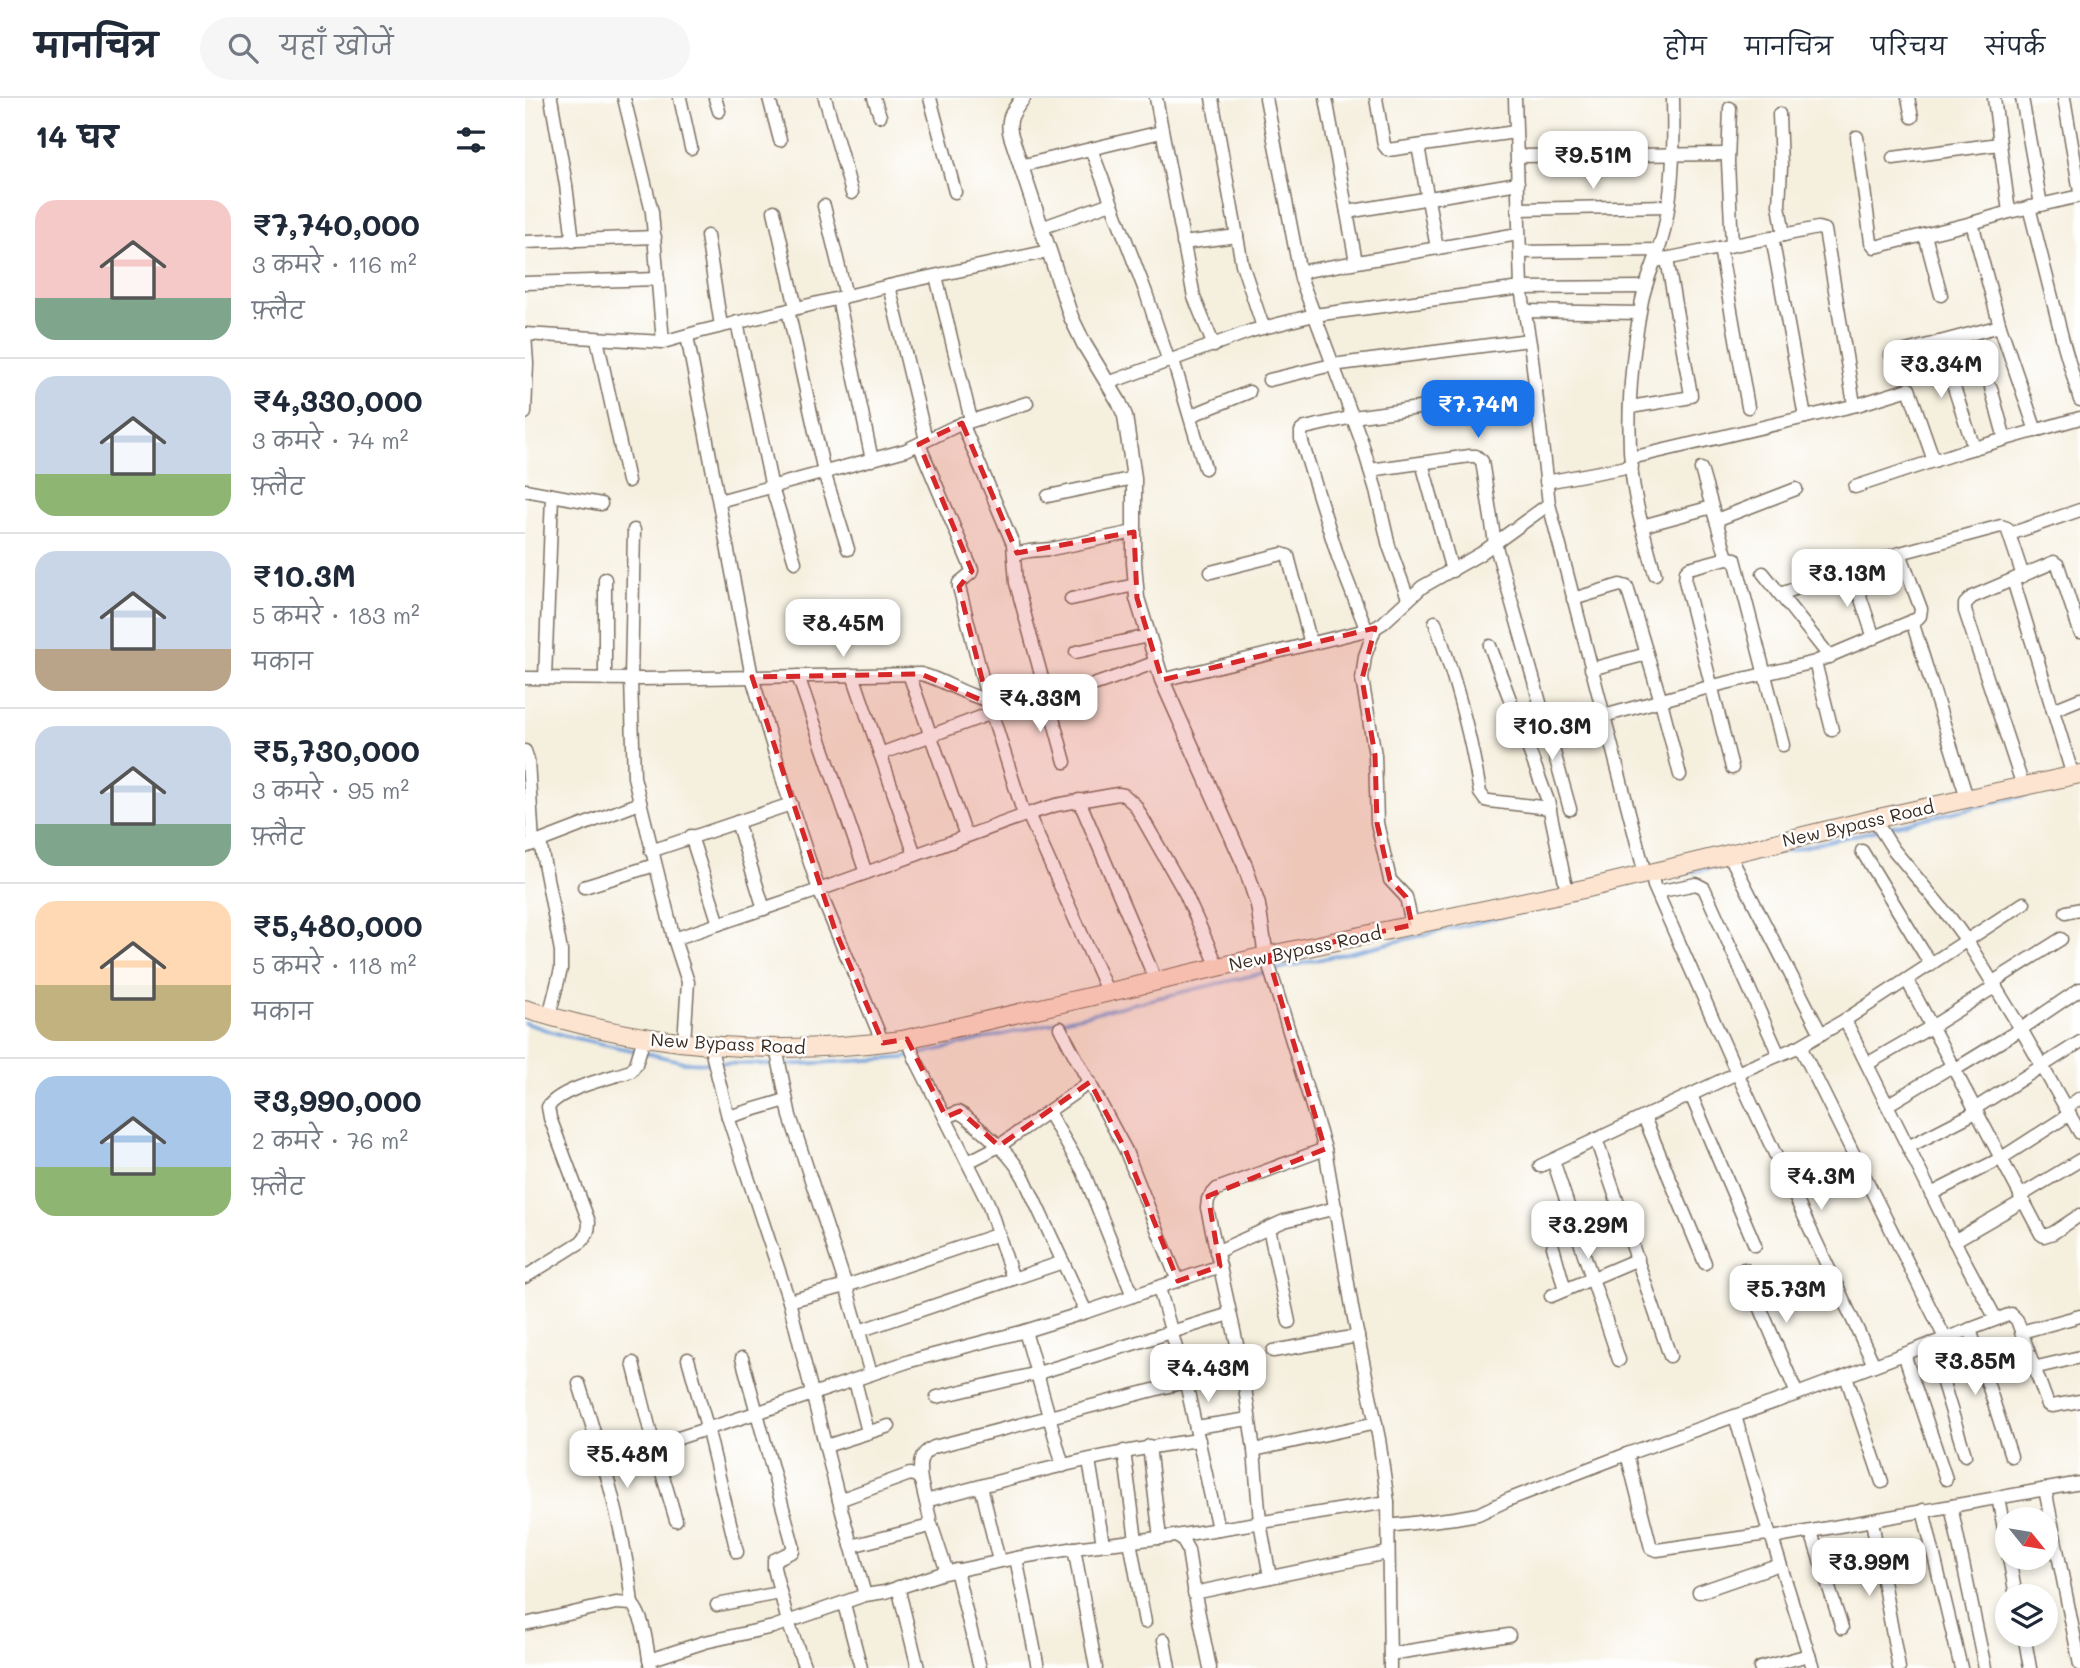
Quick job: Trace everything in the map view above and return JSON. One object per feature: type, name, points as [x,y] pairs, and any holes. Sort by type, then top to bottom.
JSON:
[{"type":"main road","name":"New Bypass Road","points":[[525,1009],[598,1030],[684,1042],[712,1057],[777,1057],[883,1042],[911,1048],[1108,993],[1218,967],[1269,966],[1412,925],[1567,892],[1652,881],[1879,827],[1967,798],[2077,775]]},
{"type":"street","points":[[551,98],[573,241]]},
{"type":"street","points":[[624,98],[650,201],[663,342]]},
{"type":"street","points":[[680,98],[691,148]]},
{"type":"street","points":[[769,98],[780,140]]},
{"type":"street","points":[[825,98],[852,193]]},
{"type":"street","points":[[874,98],[880,116]]},
{"type":"street","points":[[930,98],[955,192]]},
{"type":"street","points":[[1023,98],[1008,123],[1020,166],[1078,332],[1125,416],[1134,478],[1135,585],[1148,636],[1162,680],[1245,866],[1258,905],[1269,966],[1325,1149],[1388,1502],[1390,1668]]},
{"type":"street","points":[[1156,98],[1194,297],[1214,346]]},
{"type":"street","points":[[1212,98],[1245,274],[1263,327]]},
{"type":"street","points":[[1266,98],[1300,272],[1353,417],[1370,470],[1389,546],[1408,598]]},
{"type":"street","points":[[1326,98],[1356,262]]},
{"type":"street","points":[[1376,98],[1386,148],[1391,150],[1515,132]]},
{"type":"street","points":[[1514,98],[1521,288],[1549,504],[1603,716],[1652,881],[1737,1073],[1874,1365]]},
{"type":"street","points":[[1630,407],[1686,398],[1691,394],[1661,257],[1674,153],[1673,98]]},
{"type":"street","points":[[1908,98],[1912,117]]},
{"type":"street","points":[[1994,98],[2010,212]]},
{"type":"street","points":[[2022,98],[2035,206],[2064,345],[2080,400]]},
{"type":"street","points":[[1857,137],[1873,245],[1878,247],[2080,194],[2064,98]]},
{"type":"street","points":[[1730,108],[1726,247],[1748,407]]},
{"type":"street","points":[[1779,114],[1781,167],[1778,236],[1805,416]]},
{"type":"street","points":[[1020,166],[1161,132]]},
{"type":"street","points":[[1893,158],[1999,144]]},
{"type":"street","points":[[1418,146],[1437,248]]},
{"type":"street","points":[[1091,149],[1171,361],[1205,468]]},
{"type":"street","points":[[1517,156],[1728,154]]},
{"type":"street","points":[[1347,212],[1518,183]]},
{"type":"street","points":[[1041,228],[1111,203]]},
{"type":"street","points":[[824,206],[872,460]]},
{"type":"street","points":[[1518,209],[1668,206]]},
{"type":"street","points":[[774,211],[824,472],[848,549]]},
{"type":"street","points":[[1972,223],[2000,326],[2036,430]]},
{"type":"street","points":[[1520,252],[1661,257],[1818,228],[1825,230],[1853,401],[1857,405]]},
{"type":"street","points":[[1300,272],[1518,234]]},
{"type":"street","points":[[1925,235],[1941,295]]},
{"type":"street","points":[[707,236],[721,326]]},
{"type":"street","points":[[1183,243],[1237,236]]},
{"type":"street","points":[[525,242],[655,237]]},
{"type":"street","points":[[525,414],[525,334],[663,342],[842,297],[1049,251]]},
{"type":"street","points":[[1655,574],[1642,526],[1632,462],[1630,407],[1634,347],[1644,287],[1661,257]]},
{"type":"street","points":[[936,276],[967,421],[1013,544],[1016,583],[1065,762]]},
{"type":"street","points":[[525,283],[658,279]]},
{"type":"street","points":[[889,286],[923,442],[972,570],[959,583],[959,587],[990,707],[1026,814],[1108,993]]},
{"type":"street","points":[[1108,383],[1263,327],[1314,315],[1521,288],[1644,287]]},
{"type":"street","points":[[1525,311],[1639,313]]},
{"type":"street","points":[[737,322],[772,488],[795,562]]},
{"type":"street","points":[[1891,355],[2000,326]]},
{"type":"street","points":[[687,336],[752,677],[819,890],[883,1042]]},
{"type":"street","points":[[597,338],[628,481]]},
{"type":"street","points":[[1269,380],[1332,365],[1529,340]]},
{"type":"street","points":[[1939,342],[1974,448]]},
{"type":"street","points":[[1991,388],[2005,439]]},
{"type":"street","points":[[1546,482],[1857,405],[1909,389],[1934,461]]},
{"type":"street","points":[[1190,416],[1249,392]]},
{"type":"street","points":[[1412,925],[1406,897],[1390,880],[1377,823],[1375,755],[1362,679],[1371,630],[1338,557],[1300,435],[1305,428],[1353,417],[1536,392]]},
{"type":"street","points":[[719,501],[872,460],[923,442],[967,421],[1027,403]]},
{"type":"street","points":[[1855,487],[1974,448],[2080,418]]},
{"type":"street","points":[[1370,470],[1470,456],[1480,458],[1495,542],[1570,809]]},
{"type":"street","points":[[1422,463],[1452,571]]},
{"type":"street","points":[[1701,469],[1727,558]]},
{"type":"street","points":[[1048,496],[1134,478]]},
{"type":"street","points":[[1642,526],[1714,514],[1796,489]]},
{"type":"street","points":[[525,490],[601,504]]},
{"type":"street","points":[[545,678],[552,496]]},
{"type":"street","points":[[1162,680],[1371,630],[1391,616],[1422,587],[1452,571],[1549,504]]},
{"type":"street","points":[[2010,534],[2080,510]]},
{"type":"street","points":[[1780,594],[1901,553],[2001,526],[2007,528],[2053,710],[2077,775]]},
{"type":"street","points":[[634,530],[631,679],[633,766],[651,851],[688,982],[684,1042]]},
{"type":"street","points":[[1013,554],[1051,550],[1135,532]]},
{"type":"street","points":[[1549,731],[1713,686],[1815,663],[1912,621],[1920,616],[1921,609],[1901,553]]},
{"type":"street","points":[[1211,572],[1286,554],[1311,645]]},
{"type":"street","points":[[1732,768],[1685,575],[1689,568],[1731,557],[1735,559],[1783,745]]},
{"type":"street","points":[[2023,786],[1965,611],[1965,604],[1972,597],[2052,563],[2058,565],[2080,632]]},
{"type":"street","points":[[1851,569],[1874,638]]},
{"type":"street","points":[[1763,573],[1830,657]]},
{"type":"street","points":[[605,579],[605,679]]},
{"type":"street","points":[[1071,599],[1135,585]]},
{"type":"street","points":[[1573,599],[1624,585],[1629,591],[1680,775]]},
{"type":"street","points":[[1912,621],[1967,798]]},
{"type":"street","points":[[1435,622],[1455,680],[1473,751],[1479,793],[1489,801],[1550,808]]},
{"type":"street","points":[[1076,652],[1148,636]]},
{"type":"street","points":[[1490,646],[1550,808],[1567,892]]},
{"type":"street","points":[[1591,669],[1647,654]]},
{"type":"street","points":[[880,754],[990,707],[1047,698],[1087,688],[1156,663]]},
{"type":"street","points":[[1815,663],[1832,730]]},
{"type":"street","points":[[909,674],[966,836]]},
{"type":"street","points":[[525,678],[921,674],[935,677],[990,707]]},
{"type":"street","points":[[853,675],[915,855]]},
{"type":"street","points":[[798,676],[866,873]]},
{"type":"street","points":[[2053,710],[2080,699]]},
{"type":"street","points":[[525,751],[528,760],[532,845],[561,951],[561,969],[549,1016]]},
{"type":"street","points":[[674,939],[819,890],[1026,814],[1079,800],[1118,794],[1135,805],[1185,893],[1218,967]]},
{"type":"street","points":[[1079,800],[1156,982]]},
{"type":"street","points":[[532,845],[640,803]]},
{"type":"street","points":[[651,851],[791,804]]},
{"type":"street","points":[[737,822],[764,909]]},
{"type":"street","points":[[1879,827],[1967,941],[2080,1133]]},
{"type":"street","points":[[691,836],[719,924]]},
{"type":"street","points":[[1862,852],[1931,965]]},
{"type":"street","points":[[1732,861],[1821,1034]]},
{"type":"street","points":[[584,887],[655,865]]},
{"type":"street","points":[[1652,881],[1696,884],[1704,888],[1779,1055]]},
{"type":"street","points":[[1540,1166],[1800,1046],[1845,1020],[2024,904]]},
{"type":"street","points":[[2066,912],[2080,909]]},
{"type":"street","points":[[1867,1064],[1931,1027],[2061,939]]},
{"type":"street","points":[[1907,980],[2000,1159],[2044,1236],[2080,1215]]},
{"type":"street","points":[[1887,1105],[2021,1029],[2080,989]]},
{"type":"street","points":[[1845,1020],[1954,1241],[1996,1319]]},
{"type":"street","points":[[1060,1028],[1125,1149],[1178,1281]]},
{"type":"street","points":[[525,1277],[581,1242],[589,1229],[589,1222],[548,1107],[554,1100],[578,1088],[631,1071],[644,1038]]},
{"type":"street","points":[[1908,1147],[1975,1111],[2080,1042]]},
{"type":"street","points":[[1800,1046],[1945,1338]]},
{"type":"street","points":[[911,1048],[988,1203],[1013,1279]]},
{"type":"street","points":[[712,1057],[728,1117],[789,1301],[865,1595]]},
{"type":"street","points":[[777,1057],[786,1100],[846,1286],[871,1374]]},
{"type":"street","points":[[968,1162],[999,1146],[1090,1082]]},
{"type":"street","points":[[1691,1094],[1755,1245]]},
{"type":"street","points":[[1931,1194],[2000,1159],[2068,1111],[2080,1098]]},
{"type":"street","points":[[728,1117],[786,1100]]},
{"type":"street","points":[[946,1117],[958,1112],[1015,1163],[1086,1312]]},
{"type":"street","points":[[1048,1112],[1083,1171],[1133,1297]]},
{"type":"street","points":[[1644,1117],[1705,1263]]},
{"type":"street","points":[[1596,1139],[1670,1356]]},
{"type":"street","points":[[1270,1577],[1260,1522],[1254,1450],[1242,1367],[1207,1208],[1208,1199],[1217,1189],[1325,1149]]},
{"type":"street","points":[[1553,1160],[1619,1360]]},
{"type":"street","points":[[1954,1241],[2080,1160]]},
{"type":"street","points":[[1216,1252],[1294,1218],[1336,1208]]},
{"type":"street","points":[[1269,1228],[1289,1322]]},
{"type":"street","points":[[789,1301],[846,1286],[999,1234]]},
{"type":"street","points":[[1553,1247],[1565,1290]]},
{"type":"street","points":[[1551,1296],[1637,1258]]},
{"type":"street","points":[[859,1331],[1063,1262]]},
{"type":"street","points":[[604,1462],[910,1361],[1025,1331],[1220,1266]]},
{"type":"street","points":[[1744,1269],[1797,1394]]},
{"type":"street","points":[[1159,1288],[1186,1382],[1218,1529]]},
{"type":"street","points":[[937,1397],[1038,1373],[1230,1314]]},
{"type":"street","points":[[1388,1526],[1478,1514],[1627,1454],[2011,1314],[2015,1316],[2048,1405],[2080,1401]]},
{"type":"street","points":[[2021,1332],[2080,1316]]},
{"type":"street","points":[[1971,1329],[2011,1456]]},
{"type":"street","points":[[1025,1331],[1063,1466]]},
{"type":"street","points":[[1273,1351],[1358,1336]]},
{"type":"street","points":[[1931,1344],[1965,1455]]},
{"type":"street","points":[[1904,1354],[1946,1479]]},
{"type":"street","points":[[2033,1368],[2080,1357]]},
{"type":"street","points":[[742,1358],[794,1548],[790,1553],[774,1560],[779,1593],[805,1668]]},
{"type":"street","points":[[688,1359],[737,1552]]},
{"type":"street","points":[[633,1363],[676,1520]]},
{"type":"street","points":[[980,1668],[952,1571],[931,1524],[921,1481],[920,1459],[927,1449],[1242,1367]]},
{"type":"street","points":[[1846,1376],[1882,1482]]},
{"type":"street","points":[[855,1381],[868,1432]]},
{"type":"street","points":[[579,1384],[604,1462],[625,1552],[632,1604],[641,1622],[650,1664],[705,1643],[759,1631],[865,1595],[952,1571],[1074,1548],[1175,1536],[1388,1502]]},
{"type":"street","points":[[1735,1416],[1813,1668]]},
{"type":"street","points":[[926,1502],[1249,1419]]},
{"type":"street","points":[[1254,1450],[1376,1423]]},
{"type":"street","points":[[826,1446],[889,1426]]},
{"type":"street","points":[[1149,1446],[1160,1538]]},
{"type":"street","points":[[1124,1451],[1145,1622]]},
{"type":"street","points":[[1627,1454],[1650,1544],[1654,1550],[1762,1535],[1771,1537],[1811,1532],[2080,1483]]},
{"type":"street","points":[[1089,1460],[1103,1544]]},
{"type":"street","points":[[839,1500],[911,1474],[921,1481]]},
{"type":"street","points":[[981,1486],[999,1561]]},
{"type":"street","points":[[2045,1489],[2080,1665]]},
{"type":"street","points":[[1999,1497],[2001,1507]]},
{"type":"street","points":[[1951,1506],[1986,1668]]},
{"type":"street","points":[[1923,1510],[1961,1668]]},
{"type":"street","points":[[1872,1521],[1899,1668]]},
{"type":"street","points":[[851,1546],[926,1529],[931,1524]]},
{"type":"street","points":[[1811,1532],[1842,1628]]},
{"type":"street","points":[[1175,1536],[1182,1539],[1188,1550],[1210,1668]]},
{"type":"street","points":[[1074,1548],[1096,1668]]},
{"type":"street","points":[[1194,1593],[1387,1553]]},
{"type":"street","points":[[1016,1558],[1038,1668]]},
{"type":"street","points":[[1699,1592],[1780,1564]]},
{"type":"street","points":[[898,1587],[918,1668]]},
{"type":"street","points":[[717,1605],[779,1593]]},
{"type":"street","points":[[525,1624],[616,1603],[632,1604]]},
{"type":"street","points":[[844,1604],[860,1668]]},
{"type":"street","points":[[1390,1654],[1509,1635]]},
{"type":"street","points":[[1164,1640],[1170,1668]]},
{"type":"street","points":[[2026,1647],[2030,1668]]},
{"type":"street","points":[[1760,1668],[1809,1655]]},
{"type":"highlighted area","points":[[962,423],[1017,553],[1134,532],[1137,598],[1162,680],[1375,628],[1362,679],[1375,755],[1377,823],[1390,880],[1406,897],[1412,925],[1268,956],[1325,1149],[1208,1196],[1220,1266],[1178,1281],[1125,1149],[1090,1082],[999,1146],[960,1111],[946,1117],[907,1039],[883,1043],[835,930],[752,677],[921,674],[988,703],[959,587],[972,571],[919,444]]},
{"type":"waterway","points":[[1884,828],[2027,795]]},
{"type":"waterway","points":[[1738,862],[1877,830]]},
{"type":"waterway","points":[[1673,876],[1730,864]]},
{"type":"waterway","points":[[1274,970],[1570,901]]},
{"type":"waterway","points":[[784,1065],[904,1058],[1267,972]]},
{"type":"waterway","points":[[525,1023],[565,1036],[636,1051]]},
{"type":"waterway","points":[[646,1053],[684,1062],[710,1063]]},
{"type":"waterway","points":[[718,1063],[776,1065]]}]
